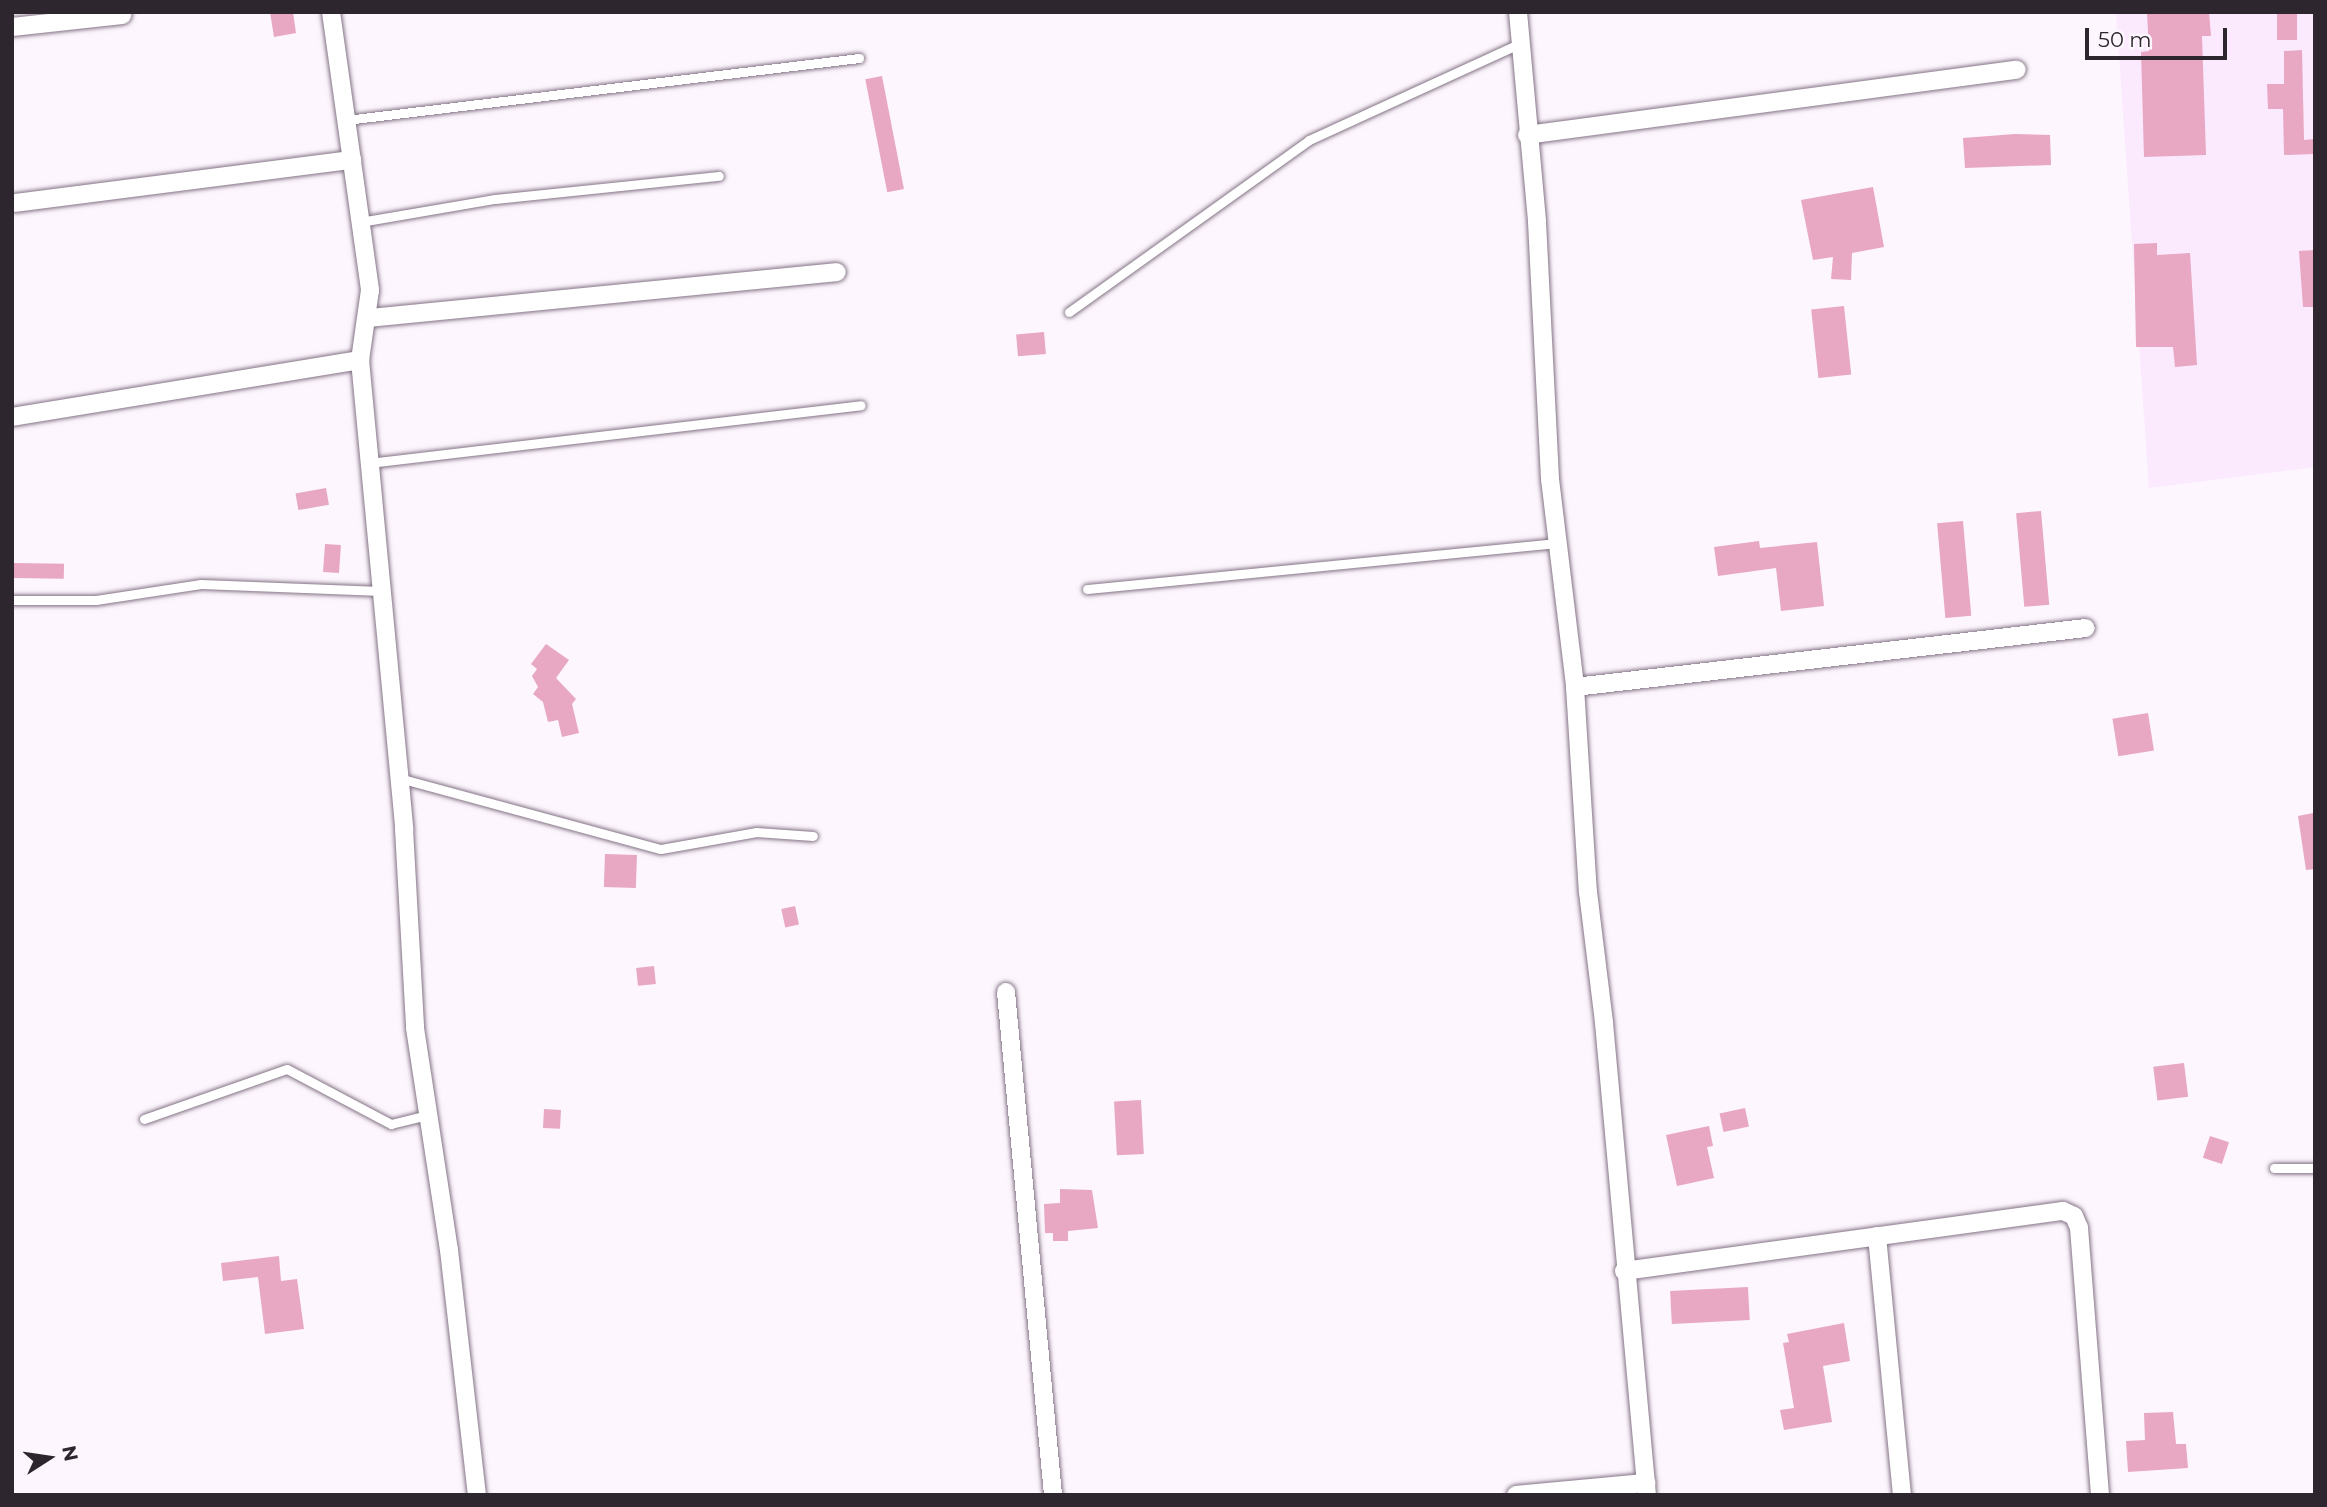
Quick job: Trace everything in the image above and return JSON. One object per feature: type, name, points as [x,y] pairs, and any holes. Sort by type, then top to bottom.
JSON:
[{"type":"street","points":[[331,12],[360,222],[369,318],[360,360],[398,777],[415,1028],[430,1114],[477,1495]]},
{"type":"street","points":[[1516,1495],[1646,1489],[1624,1271],[1604,1023],[1588,892],[1575,687],[1558,543],[1518,12]]},
{"type":"street","points":[[12,27],[122,15]]},
{"type":"street","points":[[1527,135],[2017,71]]},
{"type":"street","points":[[15,203],[352,160]]},
{"type":"street","points":[[369,318],[837,272]]},
{"type":"street","points":[[12,417],[360,360]]},
{"type":"street","points":[[1575,687],[2086,628]]},
{"type":"street","points":[[1006,992],[1053,1495]]},
{"type":"street","points":[[1624,1271],[2063,1211],[2074,1216],[2079,1228],[2100,1495]]},
{"type":"street","points":[[1877,1236],[1902,1495]]},
{"type":"lane","points":[[1069,312],[1309,140],[1521,43]]},
{"type":"lane","points":[[346,120],[859,58]]},
{"type":"lane","points":[[360,222],[495,199],[719,176]]},
{"type":"lane","points":[[368,464],[861,405]]},
{"type":"lane","points":[[1087,589],[1558,543]]},
{"type":"lane","points":[[12,600],[96,600],[201,584],[381,591]]},
{"type":"lane","points":[[398,777],[661,849],[756,832],[813,836]]},
{"type":"lane","points":[[144,1119],[287,1069],[391,1124],[430,1114]]},
{"type":"lane","points":[[2274,1168],[2315,1168]]},
{"type":"shaded area","points":[[2116,12],[2315,12],[2315,467],[2149,488]]},
{"type":"building","points":[[270,12],[293,12],[296,33],[274,37]]},
{"type":"building","points":[[2147,12],[2209,12],[2211,36],[2202,36],[2206,155],[2144,157],[2141,52],[2149,51]]},
{"type":"building","points":[[2277,12],[2297,12],[2297,40],[2277,40]]},
{"type":"building","points":[[2302,50],[2304,140],[2315,139],[2315,154],[2284,155],[2283,109],[2268,109],[2267,84],[2284,84],[2284,51]]},
{"type":"building","points":[[882,76],[904,189],[887,192],[865,79]]},
{"type":"building","points":[[2015,134],[2050,135],[2051,165],[1965,168],[1963,138]]},
{"type":"building","points":[[1873,187],[1884,247],[1852,253],[1851,280],[1831,279],[1833,257],[1813,260],[1801,200]]},
{"type":"building","points":[[2157,243],[2157,255],[2190,253],[2197,365],[2175,367],[2173,347],[2136,347],[2134,244]]},
{"type":"building","points":[[2315,250],[2315,307],[2303,307],[2299,251]]},
{"type":"building","points":[[1844,306],[1851,375],[1818,378],[1811,309]]},
{"type":"building","points":[[1044,332],[1046,354],[1018,356],[1016,334]]},
{"type":"building","points":[[326,488],[329,505],[298,510],[295,493]]},
{"type":"building","points":[[2041,511],[2049,605],[2024,607],[2016,513]]},
{"type":"building","points":[[1963,521],[1971,616],[1945,618],[1937,523]]},
{"type":"building","points":[[1759,541],[1760,548],[1817,542],[1824,606],[1781,611],[1776,568],[1718,576],[1714,547]]},
{"type":"building","points":[[325,544],[341,545],[339,573],[323,572]]},
{"type":"building","points":[[14,563],[64,564],[64,579],[14,578]]},
{"type":"building","points":[[546,644],[569,660],[556,678],[576,699],[572,704],[579,733],[562,737],[558,720],[548,722],[543,702],[533,694],[538,687],[532,676],[537,669],[531,664]]},
{"type":"building","points":[[2148,713],[2154,751],[2118,756],[2112,719]]},
{"type":"building","points":[[2313,813],[2315,869],[2306,870],[2298,816]]},
{"type":"building","points":[[605,854],[637,855],[636,888],[604,887]]},
{"type":"building","points":[[795,906],[799,925],[785,927],[781,909]]},
{"type":"building","points":[[654,966],[656,984],[638,986],[636,968]]},
{"type":"building","points":[[2184,1063],[2188,1097],[2157,1101],[2153,1067]]},
{"type":"building","points":[[1141,1100],[1144,1154],[1117,1155],[1114,1101]]},
{"type":"building","points":[[1745,1108],[1749,1127],[1724,1132],[1720,1113]]},
{"type":"building","points":[[544,1109],[561,1110],[560,1129],[543,1128]]},
{"type":"building","points":[[1709,1126],[1713,1146],[1707,1147],[1714,1178],[1677,1186],[1666,1135]]},
{"type":"building","points":[[2210,1136],[2229,1142],[2222,1164],[2203,1158]]},
{"type":"building","points":[[1060,1189],[1092,1190],[1098,1228],[1068,1231],[1068,1241],[1053,1241],[1053,1233],[1045,1233],[1044,1204],[1060,1203]]},
{"type":"building","points":[[279,1256],[281,1281],[297,1279],[304,1329],[265,1334],[258,1277],[223,1281],[221,1263]]},
{"type":"building","points":[[1748,1287],[1750,1320],[1672,1324],[1670,1291]]},
{"type":"building","points":[[1844,1323],[1850,1361],[1823,1366],[1832,1422],[1784,1430],[1780,1410],[1794,1408],[1783,1343],[1789,1342],[1787,1334]]},
{"type":"building","points":[[2173,1412],[2176,1444],[2186,1444],[2188,1468],[2128,1472],[2126,1441],[2145,1440],[2144,1413]]}]
